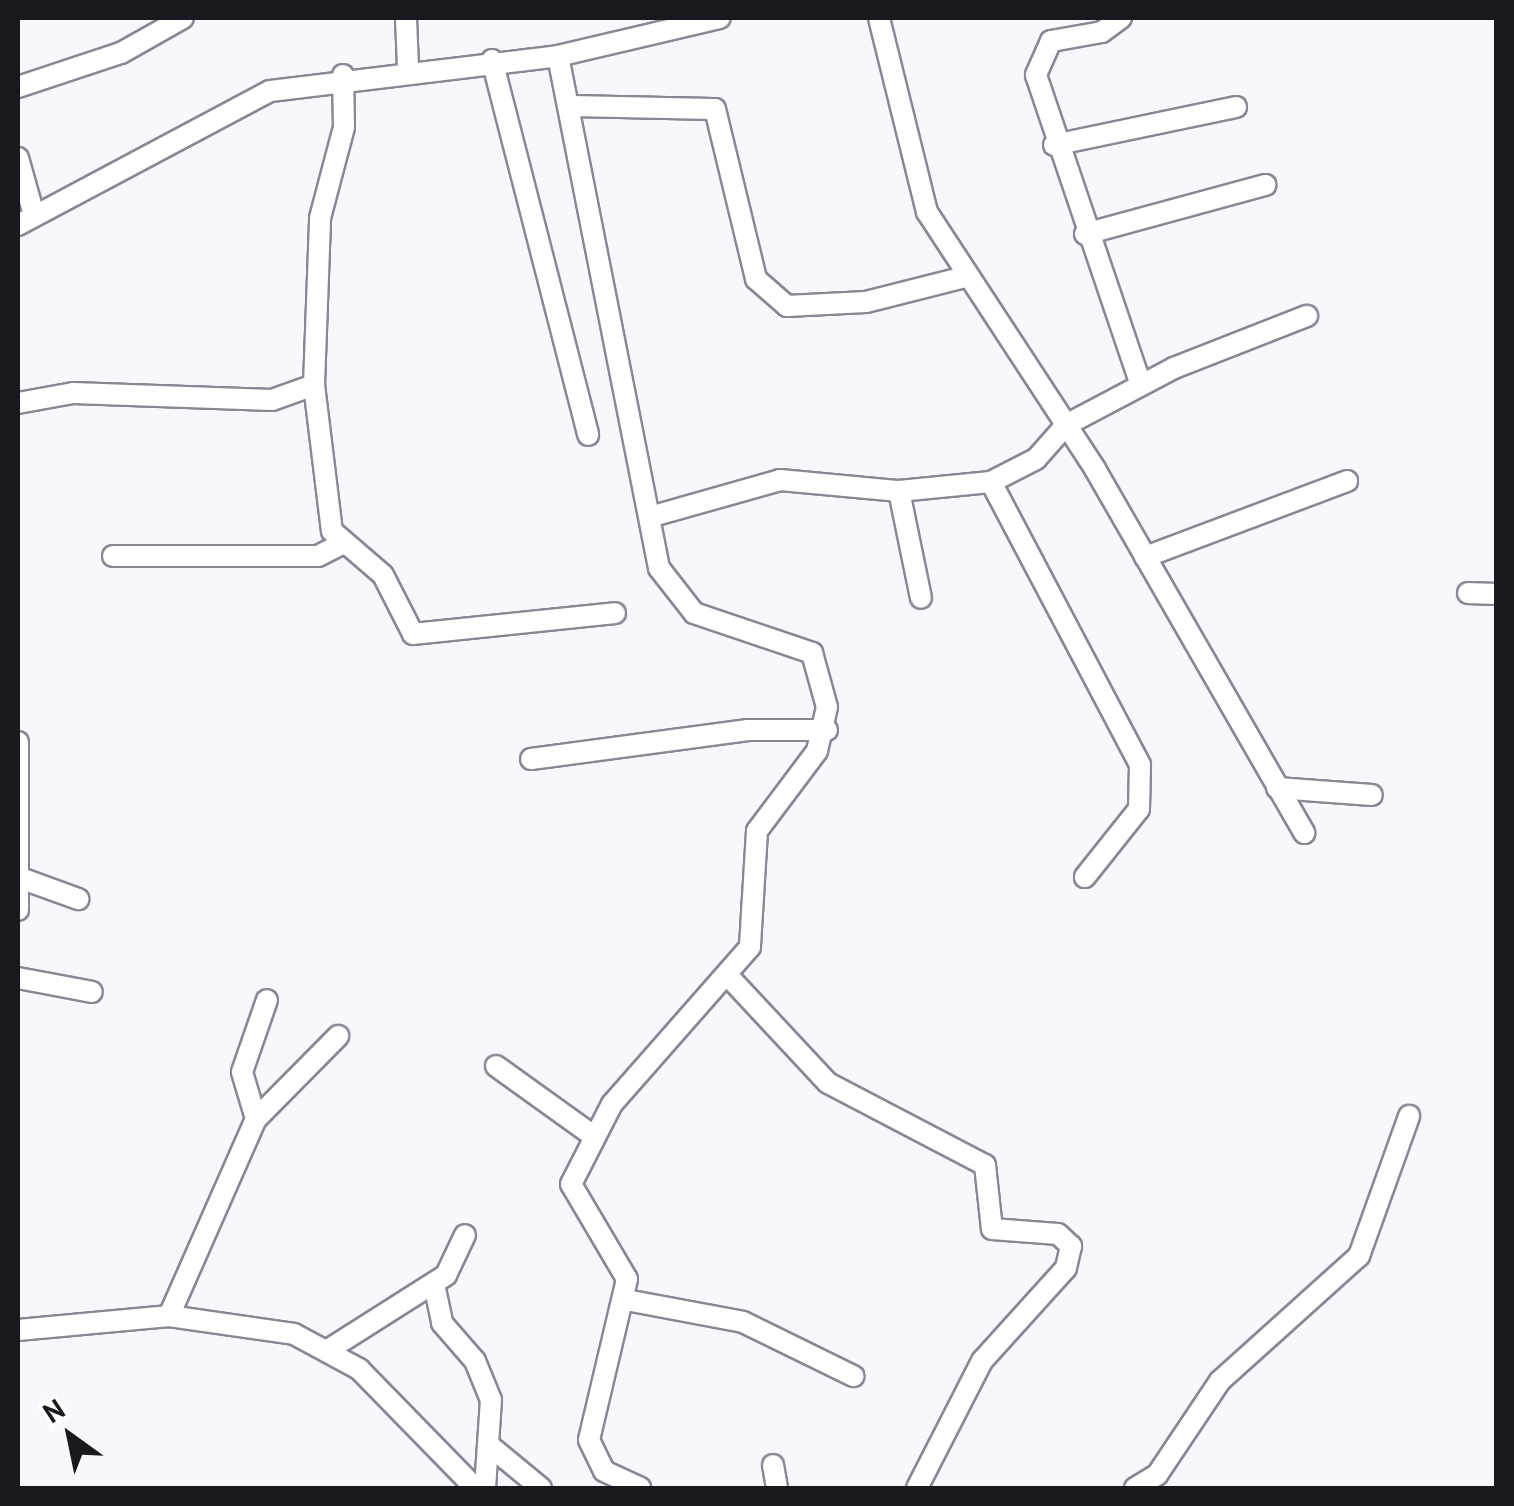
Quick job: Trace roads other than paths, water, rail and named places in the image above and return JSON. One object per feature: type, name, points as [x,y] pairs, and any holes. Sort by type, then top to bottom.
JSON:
[{"type":"street","points":[[18,87],[121,53],[182,18]]},
{"type":"street","points":[[406,18],[408,67]]},
{"type":"street","points":[[18,158],[26,220],[226,110],[343,76],[558,56],[720,18]]},
{"type":"street","points":[[878,18],[927,212],[965,276],[1066,425],[1304,833]]},
{"type":"street","points":[[1121,18],[1102,32],[1041,48],[1036,75],[1054,145],[1141,386]]},
{"type":"street","points":[[558,56],[652,516],[659,568],[694,613],[812,653],[827,730],[757,831],[756,914],[729,977],[592,1135],[573,1196],[621,1262],[626,1300],[589,1440],[604,1471],[640,1488]]},
{"type":"street","points":[[492,60],[588,435]]},
{"type":"street","points":[[343,76],[344,126],[320,218],[314,385],[329,514],[342,544],[376,566],[418,636],[614,613]]},
{"type":"street","points":[[570,106],[714,109],[756,278],[786,306],[866,302],[965,276]]},
{"type":"street","points":[[1054,145],[1236,107]]},
{"type":"street","points":[[1085,234],[1266,184]]},
{"type":"street","points":[[652,516],[780,480],[899,491],[990,482],[1036,459],[1066,425],[1141,386],[1306,316]]},
{"type":"street","points":[[18,403],[73,394],[272,400],[314,385]]},
{"type":"street","points":[[990,482],[1140,765],[1139,809],[1085,877]]},
{"type":"street","points":[[1145,557],[1347,482]]},
{"type":"street","points":[[899,491],[921,598]]},
{"type":"street","points":[[113,556],[318,556],[342,544]]},
{"type":"street","points":[[1468,592],[1496,594]]},
{"type":"street","points":[[531,758],[748,730],[827,730]]},
{"type":"street","points":[[18,742],[23,879],[18,910]]},
{"type":"street","points":[[1277,788],[1372,795]]},
{"type":"street","points":[[23,879],[78,899]]},
{"type":"street","points":[[729,977],[828,1083],[985,1165],[992,1230],[1058,1234],[1072,1246],[1066,1268],[982,1361],[917,1488]]},
{"type":"street","points":[[18,978],[92,992]]},
{"type":"street","points":[[256,1119],[242,1072],[267,1000]]},
{"type":"street","points":[[169,1316],[256,1119],[338,1036]]},
{"type":"street","points":[[496,1066],[592,1135]]},
{"type":"street","points":[[1135,1488],[1157,1475],[1220,1381],[1359,1256],[1409,1116]]},
{"type":"street","points":[[328,1350],[434,1284],[465,1235]]},
{"type":"street","points":[[434,1284],[442,1323],[484,1378],[490,1446],[485,1488]]},
{"type":"street","points":[[626,1300],[743,1322],[853,1376]]},
{"type":"street","points":[[18,1330],[169,1316],[256,1324],[328,1350],[359,1369],[475,1488]]},
{"type":"street","points":[[490,1446],[542,1488]]},
{"type":"street","points":[[773,1466],[777,1488]]}]
